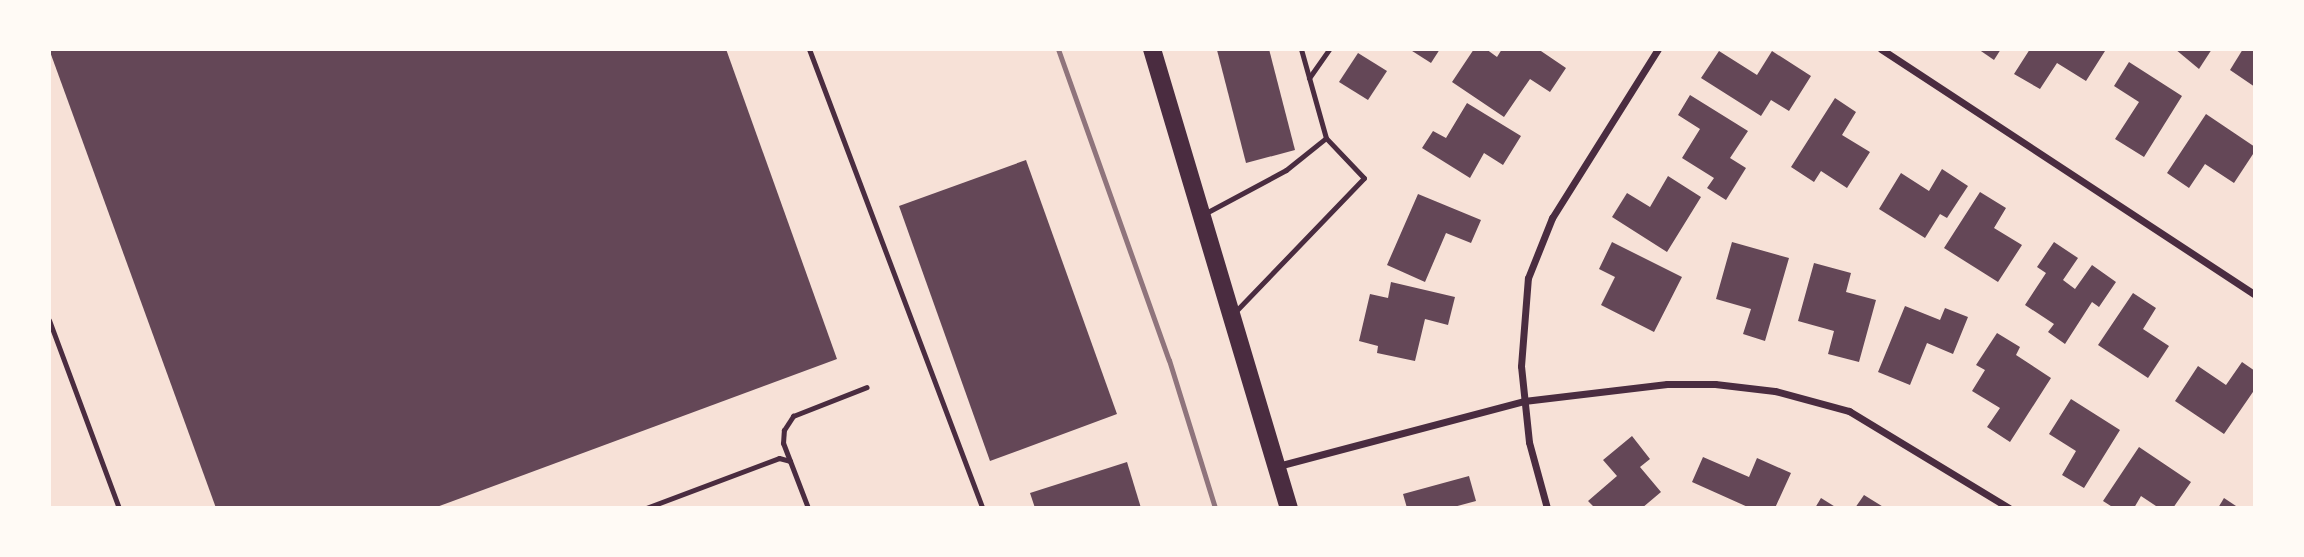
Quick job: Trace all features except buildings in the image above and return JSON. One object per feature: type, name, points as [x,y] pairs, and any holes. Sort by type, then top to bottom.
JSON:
[{"type":"main road","points":[[1152,49],[1289,508]]},
{"type":"street","points":[[1547,508],[1529,442],[1524,401],[1520,342],[1523,309],[1542,239],[1587,157],[1658,49]]},
{"type":"street","points":[[1881,49],[2255,295]]},
{"type":"street","points":[[1278,466],[1524,401],[1667,384],[1775,391],[1824,402],[1870,421],[2009,508]]},
{"type":"lane","points":[[809,49],[982,508]]},
{"type":"lane","points":[[1233,315],[1364,178],[1326,138],[1301,49]]},
{"type":"lane","points":[[1308,79],[1329,49]]},
{"type":"lane","points":[[1203,215],[1286,170],[1326,138]]},
{"type":"lane","points":[[49,320],[119,508]]},
{"type":"lane","points":[[808,508],[790,461],[783,430],[793,416],[867,387]]},
{"type":"lane","points":[[646,508],[779,458],[790,461]]},
{"type":"railway","points":[[1058,49],[1169,360],[1215,508]]}]
